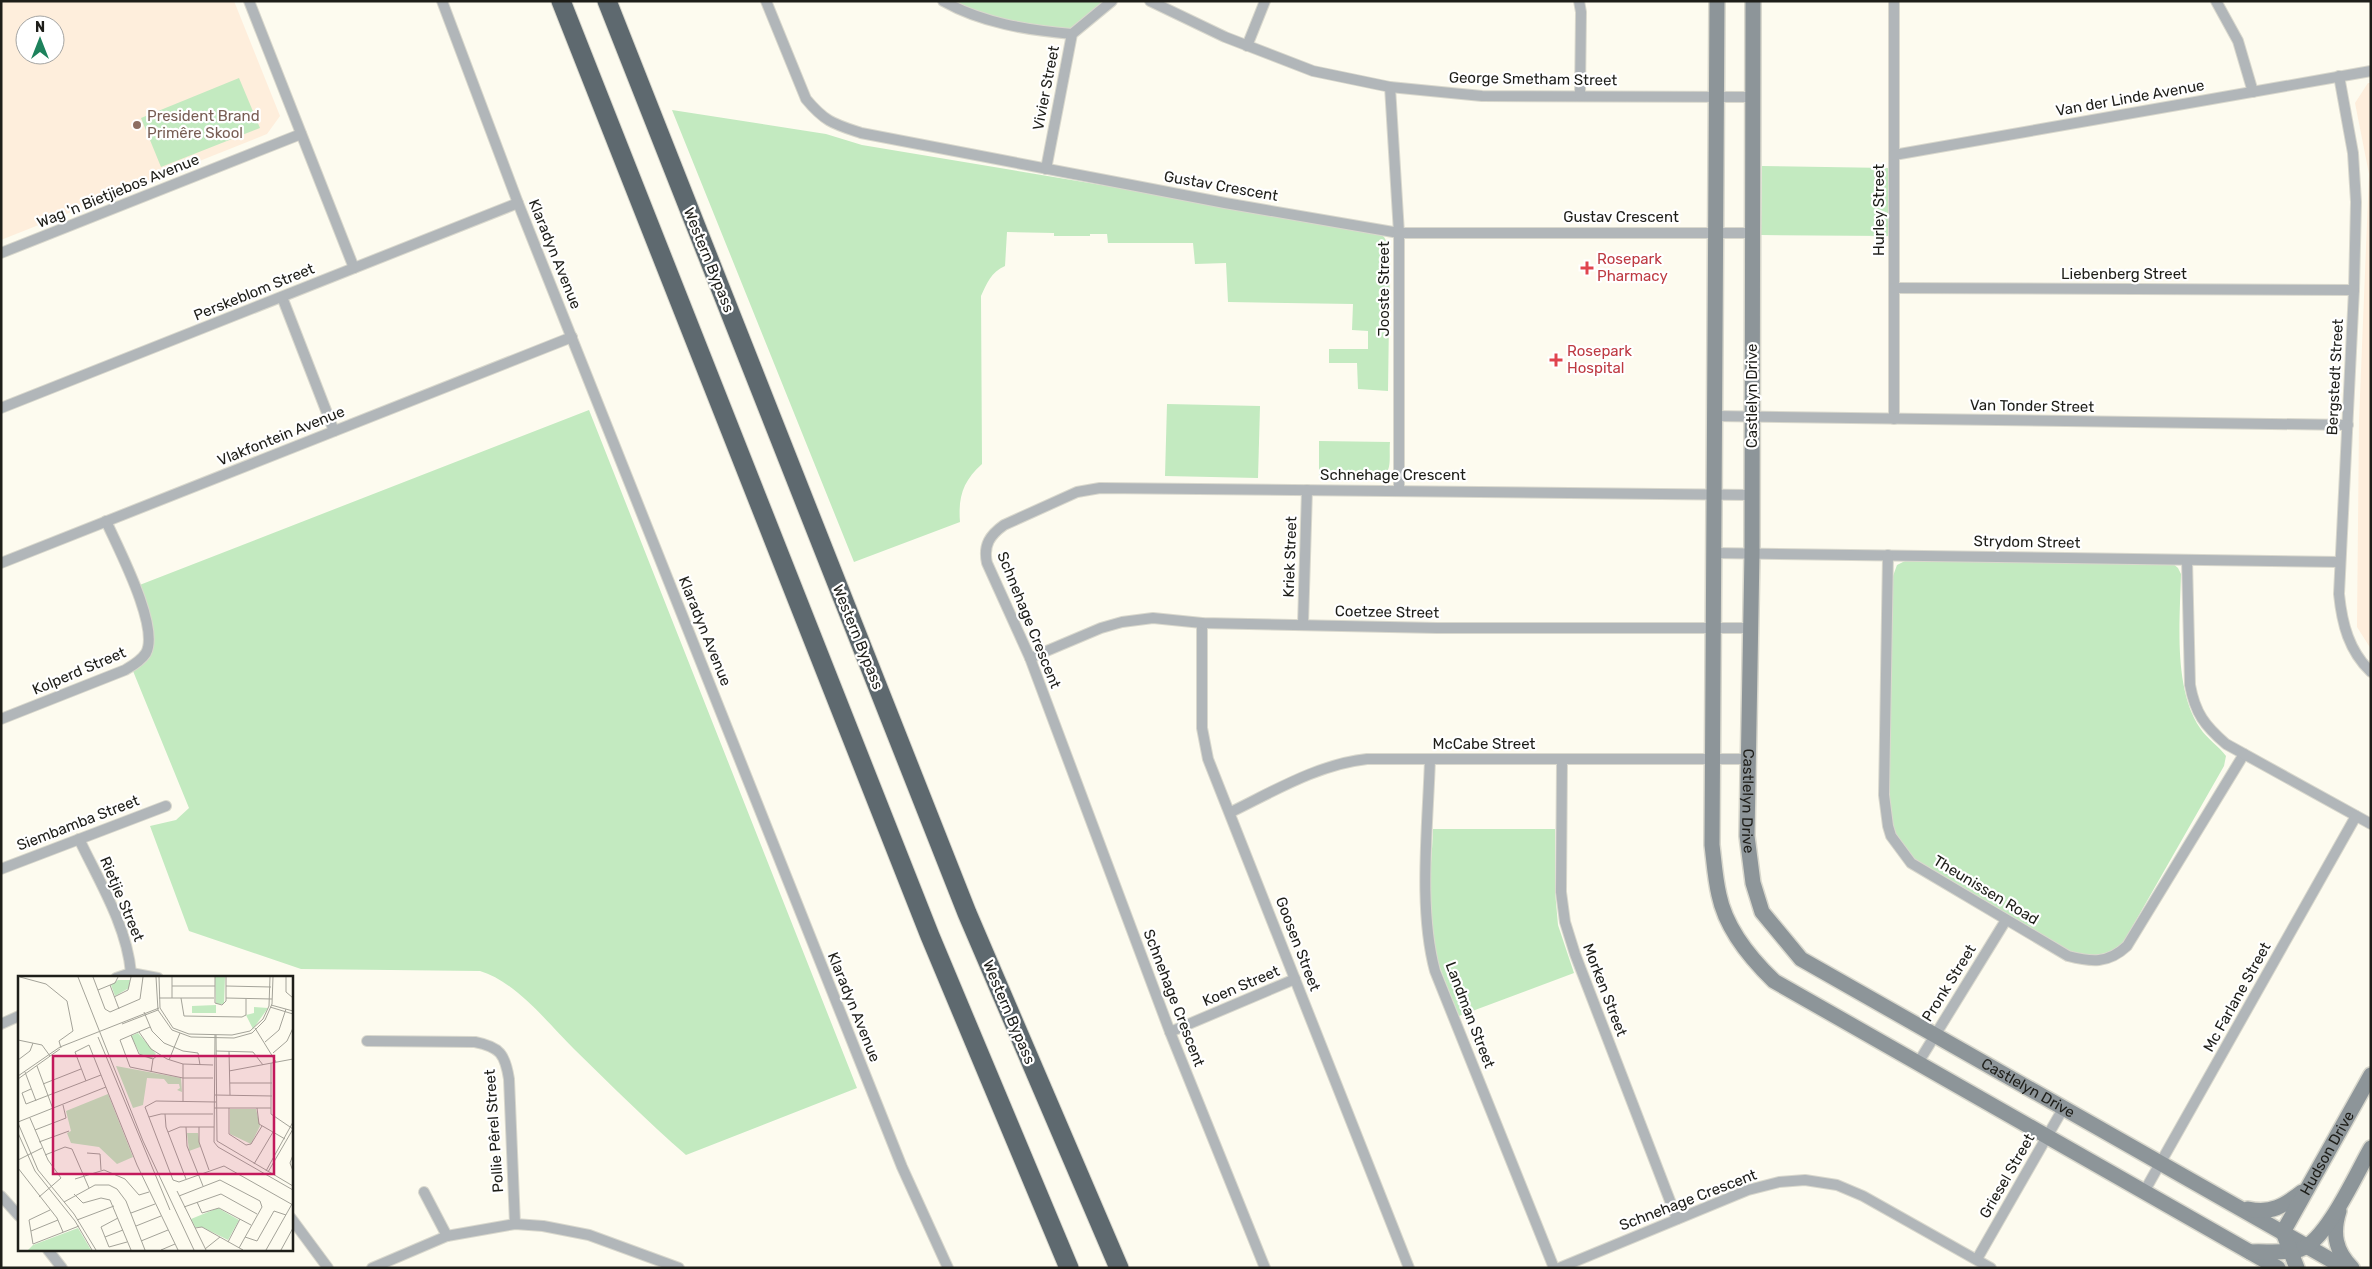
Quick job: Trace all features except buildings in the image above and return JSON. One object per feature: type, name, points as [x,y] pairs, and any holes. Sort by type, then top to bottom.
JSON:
[{"type":"highway","points":[[561,1],[930,936],[1070,1268]]},
{"type":"highway","name":"Western Bypass","points":[[607,1],[967,913],[1119,1268]]},
{"type":"street","points":[[249,1],[354,268]]},
{"type":"street","name":"Klaradyn Avenue","points":[[442,1],[518,203],[902,1167],[948,1268]]},
{"type":"street","name":"Gustav Crescent","points":[[766,1],[806,99],[816,112],[830,123],[861,133],[1225,203],[1399,232],[1752,233]]},
{"type":"street","points":[[943,1],[965,14],[998,23],[1072,34]]},
{"type":"street","name":"Vivier Street","points":[[1046,169],[1072,34],[1112,1]]},
{"type":"street","name":"George Smetham Street","points":[[1150,1],[1247,46],[1313,71],[1390,87],[1482,96],[1753,97]]},
{"type":"street","points":[[1247,46],[1265,1]]},
{"type":"street","points":[[1579,1],[1581,12],[1580,96]]},
{"type":"street","points":[[1717,1],[1712,845],[1719,895],[1726,918],[1755,963],[1774,981],[2278,1268]]},
{"type":"street","name":"Castlelyn Drive","points":[[1753,1],[1752,553],[1747,836],[1753,883],[1762,912],[1802,959],[2345,1268]]},
{"type":"street","name":"Hurley Street","points":[[1894,1],[1894,419]]},
{"type":"street","points":[[2216,1],[2238,41],[2253,92]]},
{"type":"street","name":"Van der Linde Avenue","points":[[1894,155],[2371,71]]},
{"type":"street","name":"Bergstedt Street","points":[[2339,76],[2354,171],[2354,290],[2339,594],[2344,628],[2354,651],[2371,672]]},
{"type":"street","name":"Jooste Street","points":[[1390,87],[1399,232],[1399,490]]},
{"type":"street","name":"Wag 'n Bietjiebos Avenue","points":[[1,253],[301,134]]},
{"type":"street","name":"Perskeblom Street","points":[[1,408],[518,203]]},
{"type":"street","name":"Liebenberg Street","points":[[1894,288],[2354,290]]},
{"type":"street","points":[[282,296],[334,431]]},
{"type":"street","name":"Vlakfontein Avenue","points":[[1,563],[572,337]]},
{"type":"street","name":"Van Tonder Street","points":[[1715,416],[2348,425]]},
{"type":"street","name":"Schnehage Crescent","points":[[1265,1268],[1170,1032],[1030,658],[985,554],[989,539],[994,532],[1004,525],[1077,492],[1100,488],[1752,494]]},
{"type":"street","name":"Kriek Street","points":[[1303,625],[1307,490]]},
{"type":"street","name":"Kolperd Street","points":[[1,719],[125,670],[138,662],[146,653],[148,645],[147,615],[106,521]]},
{"type":"street","name":"Strydom Street","points":[[1714,553],[2340,562]]},
{"type":"street","name":"Theunissen Road","points":[[1888,555],[1884,795],[1888,826],[1899,849],[1911,863],[2068,956],[2087,961],[2103,961],[2117,955],[2127,946],[2244,754]]},
{"type":"street","points":[[2187,560],[2190,685],[2193,703],[2207,728],[2226,744],[2371,824]]},
{"type":"street","name":"Coetzee Street","points":[[1030,658],[1101,628],[1122,622],[1153,618],[1202,623],[1466,628],[1750,628]]},
{"type":"street","name":"Goosen Street","points":[[1202,623],[1202,728],[1208,759],[1231,812],[1409,1268]]},
{"type":"street","name":"McCabe Street","points":[[1231,812],[1322,770],[1344,762],[1367,758],[1748,759]]},
{"type":"street","name":"Landman Street","points":[[1430,759],[1426,915],[1428,943],[1435,971],[1554,1268]]},
{"type":"street","name":"Morken Street","points":[[1562,760],[1561,892],[1565,922],[1575,954],[1677,1219]]},
{"type":"street","name":"Siembamba Street","points":[[1,870],[166,806]]},
{"type":"street","name":"Mc Farlane Street","points":[[2144,1192],[2356,816]]},
{"type":"street","name":"Rietjie Street","points":[[79,839],[122,932],[130,958],[131,973]]},
{"type":"street","name":"Pronk Street","points":[[1918,1063],[2006,920]]},
{"type":"street","points":[[122,976],[131,973],[147,976]]},
{"type":"street","name":"Koen Street","points":[[1170,1032],[1295,980]]},
{"type":"street","points":[[1,1024],[18,1016]]},
{"type":"street","name":"Pollie Pêrel Street","points":[[367,1041],[475,1042],[490,1045],[501,1053],[506,1064],[509,1080],[515,1224]]},
{"type":"street","name":"Hudson Drive","points":[[2283,1232],[2371,1075]]},
{"type":"street","name":"Griesel Street","points":[[1977,1260],[2064,1107]]},
{"type":"street","points":[[2249,1252],[2290,1251],[2307,1246],[2316,1239],[2343,1200],[2371,1148]]},
{"type":"street","name":"Schnehage Crescent","points":[[1559,1268],[1748,1190],[1779,1182],[1805,1180],[1836,1184],[1863,1196],[1991,1268]]},
{"type":"street","points":[[2242,1208],[2271,1211],[2286,1204],[2306,1189]]},
{"type":"street","points":[[424,1192],[447,1236]]},
{"type":"street","points":[[1,1196],[18,1215]]},
{"type":"street","points":[[2343,1200],[2335,1223],[2336,1241],[2340,1255],[2352,1268]]},
{"type":"street","points":[[292,1219],[328,1268]]},
{"type":"street","points":[[372,1268],[447,1236],[515,1224],[543,1226],[589,1235],[679,1268]]},
{"type":"street","points":[[2283,1232],[2298,1268]]},
{"type":"street","points":[[50,1252],[62,1268]]},
{"type":"street","points":[[2306,1268],[2311,1259],[2324,1255]]},
{"type":"shaded area","name":"President Brand Primêre Skool","points":[[1,1],[234,1],[280,116],[267,134],[1,240]]},
{"type":"shaded area","points":[[2368,83],[2371,83],[2371,649],[2357,627],[2359,420],[2369,174],[2355,103]]},
{"type":"green space","points":[[946,1],[1104,1],[1101,7],[1082,23],[1068,30],[996,20]]},
{"type":"green space","points":[[239,78],[260,128],[161,167],[141,118]]},
{"type":"green space","points":[[672,110],[826,134],[862,145],[1376,231],[1384,237],[1390,248],[1388,391],[1358,389],[1357,363],[1329,363],[1329,349],[1368,349],[1368,331],[1352,330],[1353,304],[1228,302],[1226,263],[1195,264],[1193,243],[1108,243],[1107,234],[1054,236],[1054,233],[1007,232],[1005,266],[993,275],[981,296],[982,464],[970,477],[963,490],[960,505],[960,522],[854,562]]},
{"type":"green space","points":[[1762,166],[1889,168],[1888,236],[1761,235]]},
{"type":"green space","points":[[1167,404],[1260,406],[1258,478],[1165,476]]},
{"type":"green space","points":[[589,410],[857,1088],[686,1155],[615,1089],[531,1004],[519,993],[493,976],[480,971],[301,969],[189,931],[150,826],[176,820],[189,808],[133,671],[150,650],[137,586]]},
{"type":"green space","points":[[1319,441],[1390,442],[1388,470],[1376,478],[1319,478]]},
{"type":"green space","points":[[1907,560],[2171,562],[2178,568],[2181,574],[2180,653],[2186,694],[2191,712],[2200,728],[2226,756],[2224,766],[2123,943],[2117,948],[2098,955],[2071,952],[1911,860],[1896,837],[1890,822],[1887,794],[1893,576],[1897,565]]},
{"type":"green space","points":[[1433,829],[1555,829],[1555,891],[1558,925],[1574,973],[1459,1016],[1438,962],[1429,916]]},
{"type":"place","name":"President Brand Primêre Skool","points":[[137,125]]},
{"type":"place","name":"Rosepark Pharmacy","points":[[1587,268]]},
{"type":"place","name":"Rosepark Hospital","points":[[1556,360]]}]
